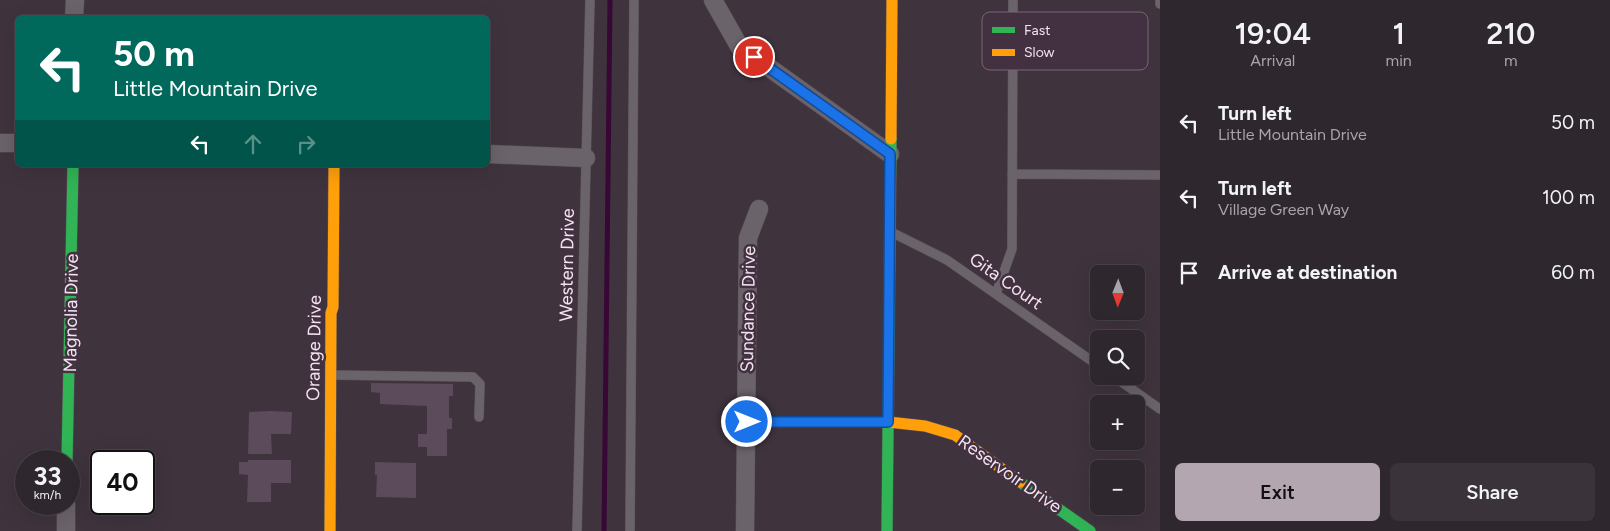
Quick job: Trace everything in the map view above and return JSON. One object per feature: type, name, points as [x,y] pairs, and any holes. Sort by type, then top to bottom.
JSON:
[{"type":"street","points":[[74,0],[74,15]]},
{"type":"street","points":[[713,0],[739,46],[890,154]]},
{"type":"street","points":[[888,531],[892,0]]},
{"type":"street","points":[[0,143],[15,144]]},
{"type":"street","points":[[490,154],[586,158]]},
{"type":"street","name":"Magnolia Drive","points":[[68,450],[73,167]]},
{"type":"street","name":"Orange Drive","points":[[330,531],[330,375],[334,167]]},
{"type":"street","name":"Sundance Drive","points":[[746,531],[748,238],[759,209]]},
{"type":"street","name":"Reservoir Drive","points":[[747,422],[888,422],[925,426],[955,435],[1090,531]]},
{"type":"street","points":[[66,515],[66,531]]},
{"type":"lane","name":"Western Drive","points":[[576,531],[590,0]]},
{"type":"lane","points":[[630,531],[634,0]]},
{"type":"lane","points":[[996,294],[1012,248],[1013,70]]},
{"type":"lane","points":[[1012,174],[1160,176]]},
{"type":"lane","name":"Gita Court","points":[[889,231],[948,260],[1090,360]]},
{"type":"lane","points":[[330,375],[473,377],[480,384],[479,417]]},
{"type":"lane","points":[[1126,385],[1160,409]]},
{"type":"building","points":[[371,383],[453,384],[453,396],[449,396],[449,418],[452,418],[452,429],[447,429],[447,456],[427,456],[427,447],[418,447],[418,434],[427,434],[427,406],[380,404],[380,393],[371,392]]},
{"type":"building","points":[[249,412],[292,412],[291,434],[271,434],[272,454],[248,454]]},
{"type":"building","points":[[248,460],[291,460],[291,483],[271,483],[271,502],[247,502],[248,475],[239,474],[239,462],[248,462]]},
{"type":"building","points":[[375,462],[416,463],[416,498],[376,497],[377,475],[375,475]]},
{"type":"waterway","points":[[604,531],[610,0]]},
{"type":"traffic: fast","points":[[887,531],[891,139]]},
{"type":"traffic: fast","points":[[67,450],[73,167]]},
{"type":"traffic: fast","points":[[1020,482],[1090,531]]},
{"type":"traffic: slow","points":[[891,139],[892,0]]},
{"type":"traffic: slow","points":[[330,531],[334,167]]},
{"type":"traffic: slow","points":[[747,422],[888,422],[925,426],[955,435],[1020,482]]},
{"type":"route","points":[[747,422],[888,422],[890,154],[754,57]]}]
